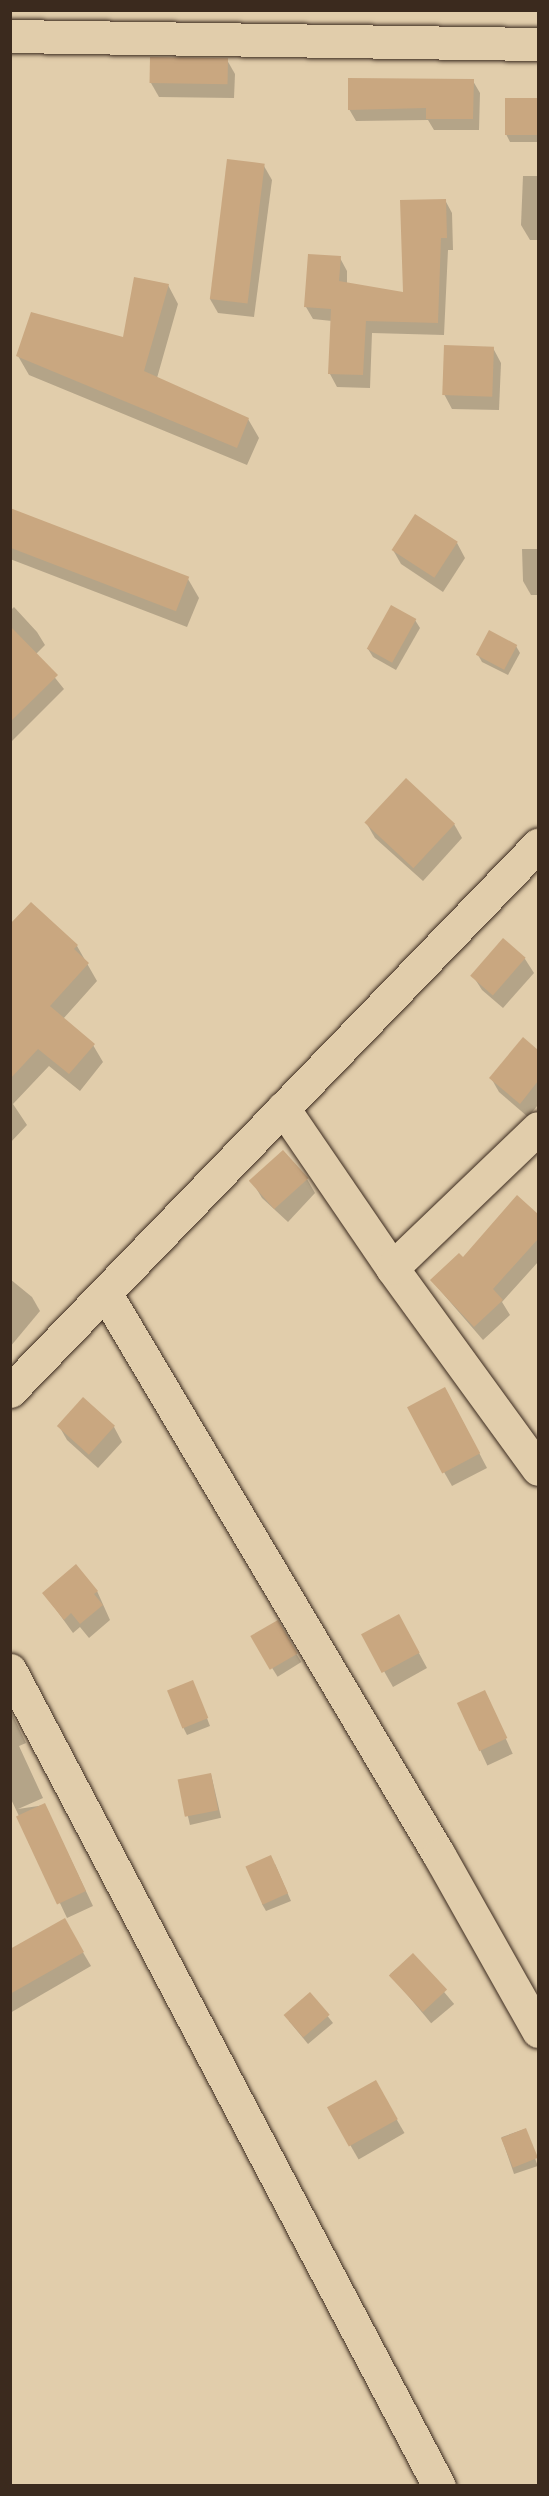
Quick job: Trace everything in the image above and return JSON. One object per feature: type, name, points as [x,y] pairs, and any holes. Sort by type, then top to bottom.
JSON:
[{"type":"street","points":[[10,36],[538,44]]},
{"type":"street","points":[[10,1392],[538,845]]},
{"type":"street","points":[[283,1108],[392,1268],[538,1469]]},
{"type":"street","points":[[392,1268],[535,1138]]},
{"type":"street","points":[[106,1294],[439,1855],[538,2031]]},
{"type":"street","points":[[10,1670],[439,2486]]},
{"type":"building","points":[[150,57],[228,58],[228,84],[150,83]]},
{"type":"building","points":[[348,78],[474,79],[473,119],[426,119],[426,108],[348,110]]},
{"type":"building","points":[[505,98],[538,98],[538,135],[505,135]]},
{"type":"building","points":[[227,159],[265,164],[248,304],[210,299]]},
{"type":"building","points":[[446,199],[447,238],[441,238],[438,323],[366,321],[363,375],[328,374],[331,309],[304,307],[308,254],[341,256],[339,281],[403,292],[400,200]]},
{"type":"building","points":[[134,277],[169,284],[144,371],[249,418],[237,448],[16,356],[31,312],[123,337]]},
{"type":"building","points":[[444,345],[494,347],[492,397],[442,395]]},
{"type":"building","points":[[10,508],[189,577],[176,611],[10,548]]},
{"type":"building","points":[[415,514],[458,542],[434,578],[392,550]]},
{"type":"building","points":[[391,605],[416,619],[392,663],[367,649]]},
{"type":"building","points":[[10,626],[58,675],[10,722]]},
{"type":"building","points":[[489,630],[517,645],[504,670],[476,655]]},
{"type":"building","points":[[406,778],[455,824],[413,868],[364,823]]},
{"type":"building","points":[[31,902],[78,945],[74,949],[89,963],[50,1006],[95,1044],[69,1074],[38,1049],[10,1079],[10,924]]},
{"type":"building","points":[[503,938],[526,958],[493,995],[470,976]]},
{"type":"building","points":[[523,1037],[538,1050],[538,1081],[520,1104],[489,1078]]},
{"type":"building","points":[[283,1150],[308,1178],[274,1209],[249,1181]]},
{"type":"building","points":[[517,1195],[538,1214],[538,1239],[493,1289],[503,1300],[474,1327],[430,1280],[459,1253],[463,1257]]},
{"type":"building","points":[[445,1387],[480,1453],[442,1473],[407,1407]]},
{"type":"building","points":[[83,1397],[115,1426],[89,1455],[57,1426]]},
{"type":"building","points":[[76,1564],[98,1591],[94,1594],[103,1605],[80,1624],[71,1613],[64,1620],[42,1593]]},
{"type":"building","points":[[399,1614],[420,1653],[382,1673],[361,1634]]},
{"type":"building","points":[[278,1620],[298,1654],[270,1670],[250,1636]]},
{"type":"building","points":[[193,1680],[208,1718],[182,1729],[167,1690]]},
{"type":"building","points":[[485,1690],[507,1738],[479,1751],[457,1703]]},
{"type":"building","points":[[211,1773],[218,1810],[185,1817],[178,1779]]},
{"type":"building","points":[[45,1803],[86,1891],[57,1904],[16,1817]]},
{"type":"building","points":[[271,1855],[288,1893],[263,1905],[245,1866]]},
{"type":"building","points":[[65,1918],[84,1952],[10,1994],[10,1949]]},
{"type":"building","points":[[413,1953],[447,1990],[423,2012],[389,1976]]},
{"type":"building","points":[[310,1992],[330,2015],[303,2038],[284,2015]]},
{"type":"building","points":[[376,2080],[398,2119],[349,2147],[327,2107]]},
{"type":"building","points":[[526,2128],[538,2158],[513,2168],[501,2138]]}]
